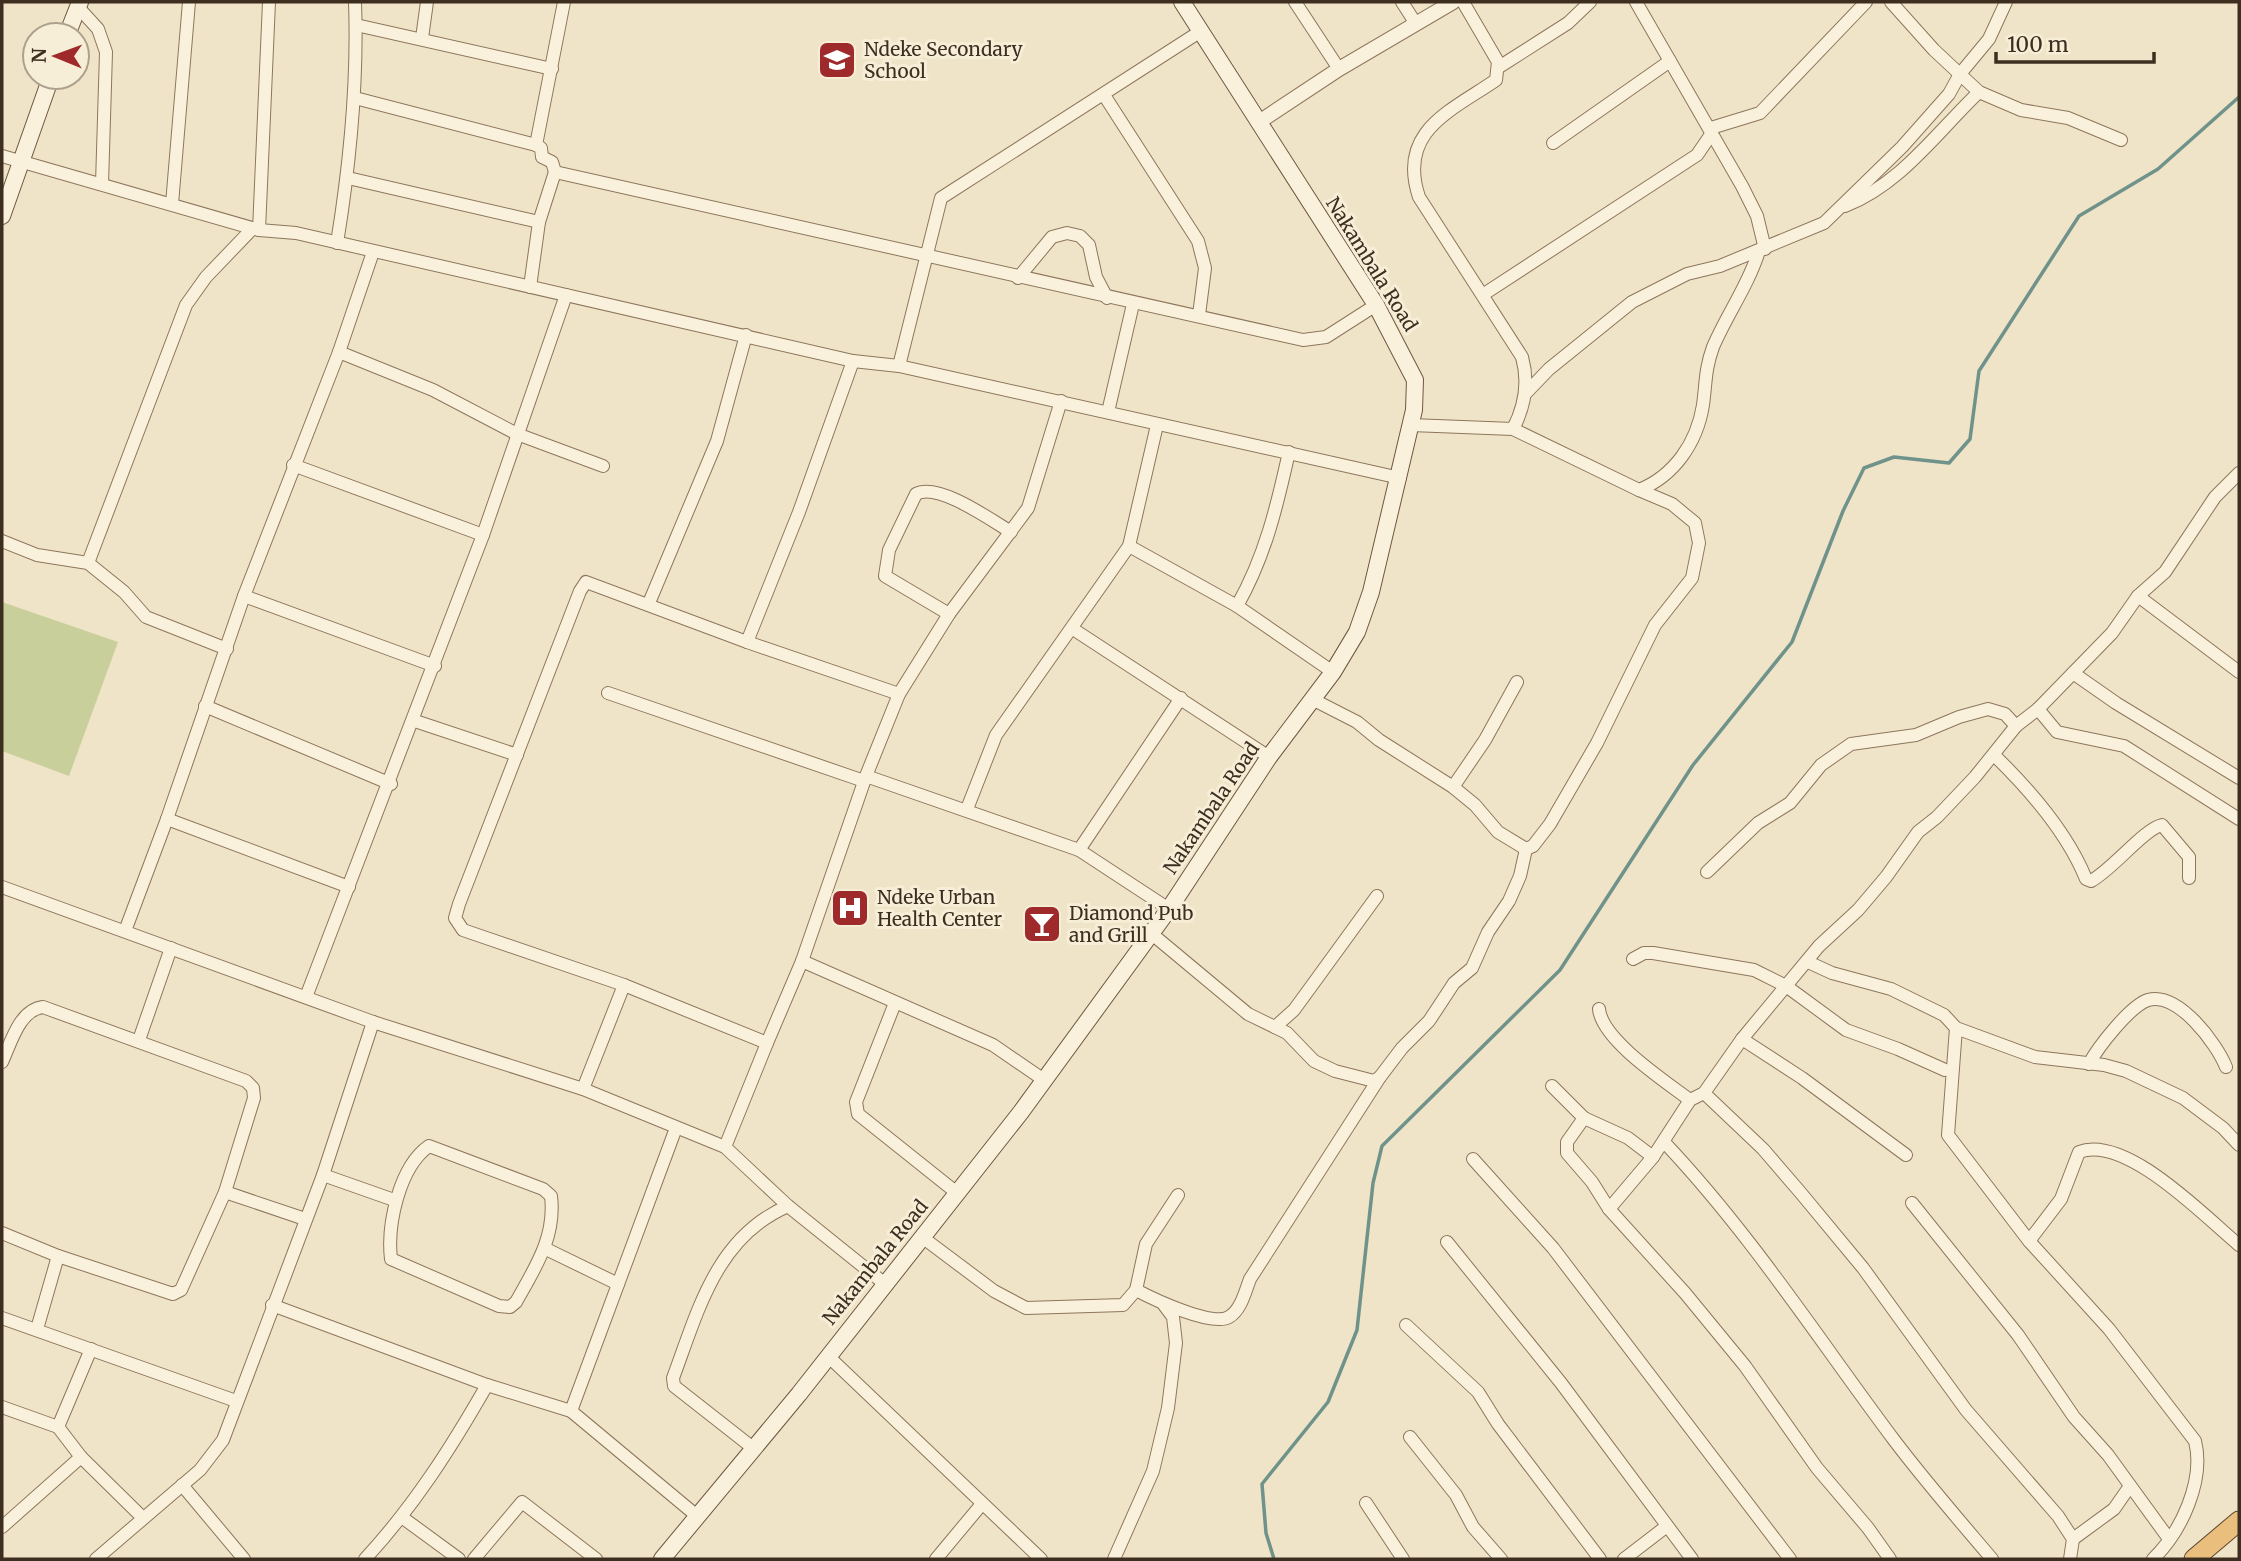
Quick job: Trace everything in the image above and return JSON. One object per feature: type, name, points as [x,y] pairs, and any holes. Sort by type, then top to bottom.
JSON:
[{"type":"highway","points":[[2194,1559],[2239,1521]]},
{"type":"main road","name":"Nakambala Road","points":[[662,1559],[957,1193],[1152,933],[1269,757],[1333,672],[1357,632],[1371,592],[1411,425],[1416,395],[1415,380],[1376,305],[1182,2]]},
{"type":"main road","points":[[72,21],[79,4]]},
{"type":"main road","points":[[2,216],[46,91]]},
{"type":"street","points":[[172,205],[189,2]]},
{"type":"street","points":[[88,563],[186,305],[206,277],[256,229],[269,2]]},
{"type":"street","points":[[337,243],[348,178],[355,98],[355,2]]},
{"type":"street","points":[[422,38],[427,2]]},
{"type":"street","points":[[536,145],[564,2]]},
{"type":"street","points":[[1295,2],[1339,69]]},
{"type":"street","points":[[1402,2],[1416,23]]},
{"type":"street","points":[[1259,122],[1339,69],[1453,2]]},
{"type":"street","points":[[1463,2],[1499,67],[1496,80],[1425,129],[1419,142],[1415,164],[1419,197],[1522,356],[1526,370],[1525,394],[1513,429]]},
{"type":"street","points":[[1499,67],[1568,23],[1590,2]]},
{"type":"street","points":[[1636,2],[1757,216],[1762,250],[1713,348],[1703,382],[1703,405],[1683,456],[1666,476],[1639,490]]},
{"type":"street","points":[[1484,295],[1697,155],[1711,132],[1760,113],[1866,2]]},
{"type":"street","points":[[1891,2],[1928,44],[1979,92],[2021,110],[2068,118],[2121,140]]},
{"type":"street","points":[[1525,394],[1549,369],[1632,302],[1687,274],[1720,266],[1824,223],[1902,147],[1954,86],[1960,74],[1989,39],[2006,2]]},
{"type":"street","points":[[79,4],[98,29],[106,52],[102,184]]},
{"type":"street","points":[[356,26],[552,68]]},
{"type":"street","points":[[899,366],[941,198],[1201,31]]},
{"type":"street","points":[[1553,143],[1671,61]]},
{"type":"street","points":[[1841,207],[1883,186],[1945,130],[1979,92]]},
{"type":"street","points":[[1104,95],[1200,247],[1205,268],[1199,315]]},
{"type":"street","points":[[355,98],[541,148],[542,157],[552,162],[555,172],[539,222],[530,287]]},
{"type":"street","points":[[2,156],[256,229],[296,233],[853,360],[899,366],[1400,478]]},
{"type":"street","points":[[555,172],[928,255],[1133,304],[1199,315],[1316,341],[1376,305]]},
{"type":"street","points":[[348,178],[539,222]]},
{"type":"street","points":[[1018,278],[1052,237],[1067,233],[1080,236],[1089,245],[1096,277],[1107,298]]},
{"type":"street","points":[[125,931],[244,596],[339,352],[373,252]]},
{"type":"street","points":[[306,998],[391,784],[484,536],[566,295]]},
{"type":"street","points":[[1108,412],[1133,304]]},
{"type":"street","points":[[649,603],[717,441],[746,335]]},
{"type":"street","points":[[339,352],[433,390],[517,434],[603,466]]},
{"type":"street","points":[[747,642],[799,512],[853,360]]},
{"type":"street","points":[[725,1147],[802,961],[865,779],[900,694],[949,614],[1028,508],[1060,401]]},
{"type":"street","points":[[967,809],[996,735],[1129,546],[1157,425]]},
{"type":"street","points":[[1411,425],[1513,429],[1672,504],[1695,523],[1699,543],[1692,578],[1655,625],[1597,743],[1550,824],[1533,846],[1526,849]]},
{"type":"street","points":[[1237,606],[1256,572],[1267,542],[1289,452]]},
{"type":"street","points":[[293,465],[484,536]]},
{"type":"street","points":[[1609,1209],[1653,1157],[1690,1100],[1704,1093],[1742,1039],[1819,946],[1886,877],[1918,832],[1937,817],[1994,755],[2016,726],[2038,709],[2112,633],[2138,596],[2165,572],[2215,497],[2239,472]]},
{"type":"street","points":[[949,614],[885,576],[888,550],[916,494],[926,491],[958,501],[1011,532]]},
{"type":"street","points":[[2,541],[37,555],[88,563],[119,587],[146,617],[227,649]]},
{"type":"street","points":[[1129,546],[1237,606],[1333,672]]},
{"type":"street","points":[[767,1043],[624,985],[463,930],[455,918],[517,755],[586,582],[649,603],[747,642],[900,694]]},
{"type":"street","points":[[244,596],[299,619],[435,666]]},
{"type":"street","points":[[2138,596],[2239,672]]},
{"type":"street","points":[[1073,629],[1269,757]]},
{"type":"street","points":[[2073,673],[2134,715],[2239,778]]},
{"type":"street","points":[[1453,787],[1517,682]]},
{"type":"street","points":[[608,693],[865,779],[967,809],[1029,835],[1079,850],[1169,909]]},
{"type":"street","points":[[1079,850],[1181,698]]},
{"type":"street","points":[[1312,699],[1357,722],[1379,740],[1453,787],[1475,805],[1498,832],[1526,849]]},
{"type":"street","points":[[205,706],[391,784]]},
{"type":"street","points":[[1707,872],[1758,823],[1790,803],[1821,765],[1851,744],[1916,735],[1959,717],[1989,709],[2005,713],[2016,726]]},
{"type":"street","points":[[2038,709],[2057,732],[2124,747],[2239,819]]},
{"type":"street","points":[[415,721],[517,755]]},
{"type":"street","points":[[1994,755],[2040,806],[2077,858],[2086,879],[2091,881],[2113,867],[2148,832],[2162,825],[2189,858],[2189,878]]},
{"type":"street","points":[[167,819],[349,887]]},
{"type":"street","points":[[1136,1290],[1164,1305],[1217,1320],[1225,1319],[1237,1310],[1256,1268],[1380,1077],[1402,1048],[1429,1021],[1454,983],[1472,968],[1488,932],[1520,876],[1526,849]]},
{"type":"street","points":[[2,887],[373,1022],[583,1089],[725,1147],[788,1206],[885,1284]]},
{"type":"street","points":[[1275,1027],[1294,1010],[1377,896]]},
{"type":"street","points":[[1152,933],[1248,1014],[1287,1033],[1304,1053],[1325,1066],[1374,1081],[1380,1077]]},
{"type":"street","points":[[139,1040],[172,948]]},
{"type":"street","points":[[1633,959],[1644,953],[1653,953],[1754,970],[1786,986],[1846,1030],[1945,1070]]},
{"type":"street","points":[[802,961],[993,1045],[1044,1080]]},
{"type":"street","points":[[1808,962],[1832,973],[1891,989],[1944,1015],[1956,1028],[2035,1057],[2126,1072],[2183,1098],[2223,1128],[2239,1145]]},
{"type":"street","points":[[583,1089],[624,985]]},
{"type":"street","points":[[2089,1064],[2099,1047],[2121,1023],[2145,1000],[2154,999],[2174,1005],[2205,1032],[2220,1050],[2226,1068]]},
{"type":"street","points":[[895,1003],[856,1102],[858,1114],[957,1193]]},
{"type":"street","points":[[2,1062],[25,1015],[33,1008],[43,1007],[139,1040],[246,1082],[253,1088],[254,1097],[225,1192],[185,1285],[173,1294],[58,1256],[2,1233]]},
{"type":"street","points":[[1599,1009],[1604,1026],[1628,1051],[1690,1100]]},
{"type":"street","points":[[96,1559],[182,1485],[214,1454],[223,1440],[323,1175],[373,1022]]},
{"type":"street","points":[[1956,1028],[1948,1135],[2029,1241],[2109,1329],[2195,1441],[2199,1458],[2188,1505],[2169,1539],[2153,1559]]},
{"type":"street","points":[[1742,1039],[1906,1155]]},
{"type":"street","points":[[1552,1086],[1584,1118],[1628,1138],[1653,1157]]},
{"type":"street","points":[[1704,1093],[1763,1149],[1800,1192],[1863,1268],[1966,1410],[2058,1516],[2073,1539],[2070,1559]]},
{"type":"street","points":[[1584,1118],[1565,1148],[1609,1209],[1685,1293],[1745,1366],[1817,1468],[1868,1528],[1889,1559]]},
{"type":"street","points":[[571,1411],[676,1128]]},
{"type":"street","points":[[1664,1142],[1726,1213],[1896,1442],[1992,1559]]},
{"type":"street","points":[[429,1146],[438,1148],[543,1189],[551,1196],[552,1208],[546,1249],[516,1302],[509,1307],[499,1306],[391,1259],[394,1200],[421,1152],[429,1146]]},
{"type":"street","points":[[2029,1241],[2061,1199],[2079,1152],[2092,1146],[2118,1155],[2158,1177],[2239,1245]]},
{"type":"street","points":[[1473,1159],[1553,1248],[1790,1559]]},
{"type":"street","points":[[323,1175],[394,1200]]},
{"type":"street","points":[[225,1192],[305,1219]]},
{"type":"street","points":[[922,1237],[993,1291],[1026,1308],[1123,1305],[1136,1290],[1146,1244],[1178,1195]]},
{"type":"street","points":[[1912,1203],[2018,1335],[2067,1407],[2169,1539]]},
{"type":"street","points":[[753,1448],[674,1386],[673,1378],[710,1278],[740,1238],[755,1223],[788,1206]]},
{"type":"street","points":[[1447,1242],[1561,1383],[1692,1559]]},
{"type":"street","points":[[546,1249],[618,1284]]},
{"type":"street","points":[[37,1329],[58,1256]]},
{"type":"street","points":[[1114,1559],[1153,1471],[1168,1408],[1174,1366],[1175,1324],[1164,1305]]},
{"type":"street","points":[[272,1306],[487,1385],[571,1411],[697,1516]]},
{"type":"street","points":[[2,1318],[236,1401]]},
{"type":"street","points":[[1406,1325],[1478,1392],[1498,1424],[1600,1559]]},
{"type":"street","points":[[58,1427],[91,1349]]},
{"type":"street","points":[[828,1356],[981,1505],[1041,1559]]},
{"type":"street","points":[[365,1559],[403,1518],[448,1454],[487,1385]]},
{"type":"street","points":[[2,1407],[58,1427],[81,1457],[143,1518]]},
{"type":"street","points":[[1410,1437],[1456,1495],[1473,1527],[1501,1559]]},
{"type":"street","points":[[2,1527],[81,1457]]},
{"type":"street","points":[[182,1485],[244,1559]]},
{"type":"street","points":[[2073,1539],[2108,1514],[2130,1486]]},
{"type":"street","points":[[474,1559],[522,1502],[596,1559]]},
{"type":"street","points":[[1366,1503],[1403,1559]]},
{"type":"street","points":[[936,1559],[981,1505]]},
{"type":"street","points":[[403,1518],[459,1559]]},
{"type":"street","points":[[1624,1559],[1667,1526]]},
{"type":"green space","points":[[2,602],[118,642],[69,776],[2,751]]},
{"type":"waterway","points":[[1274,1559],[1266,1533],[1262,1484],[1328,1402],[1357,1330],[1373,1183],[1382,1146],[1560,970],[1693,765],[1792,642],[1843,511],[1864,468],[1894,457],[1949,463],[1970,439],[1979,371],[2079,216],[2158,169],[2239,97]]},
{"type":"place","name":"Ndeke Secondary School","points":[[837,60]]},
{"type":"place","name":"Ndeke Urban Health Center","points":[[850,908]]},
{"type":"place","name":"Diamond Pub and Grill","points":[[1042,924]]}]
